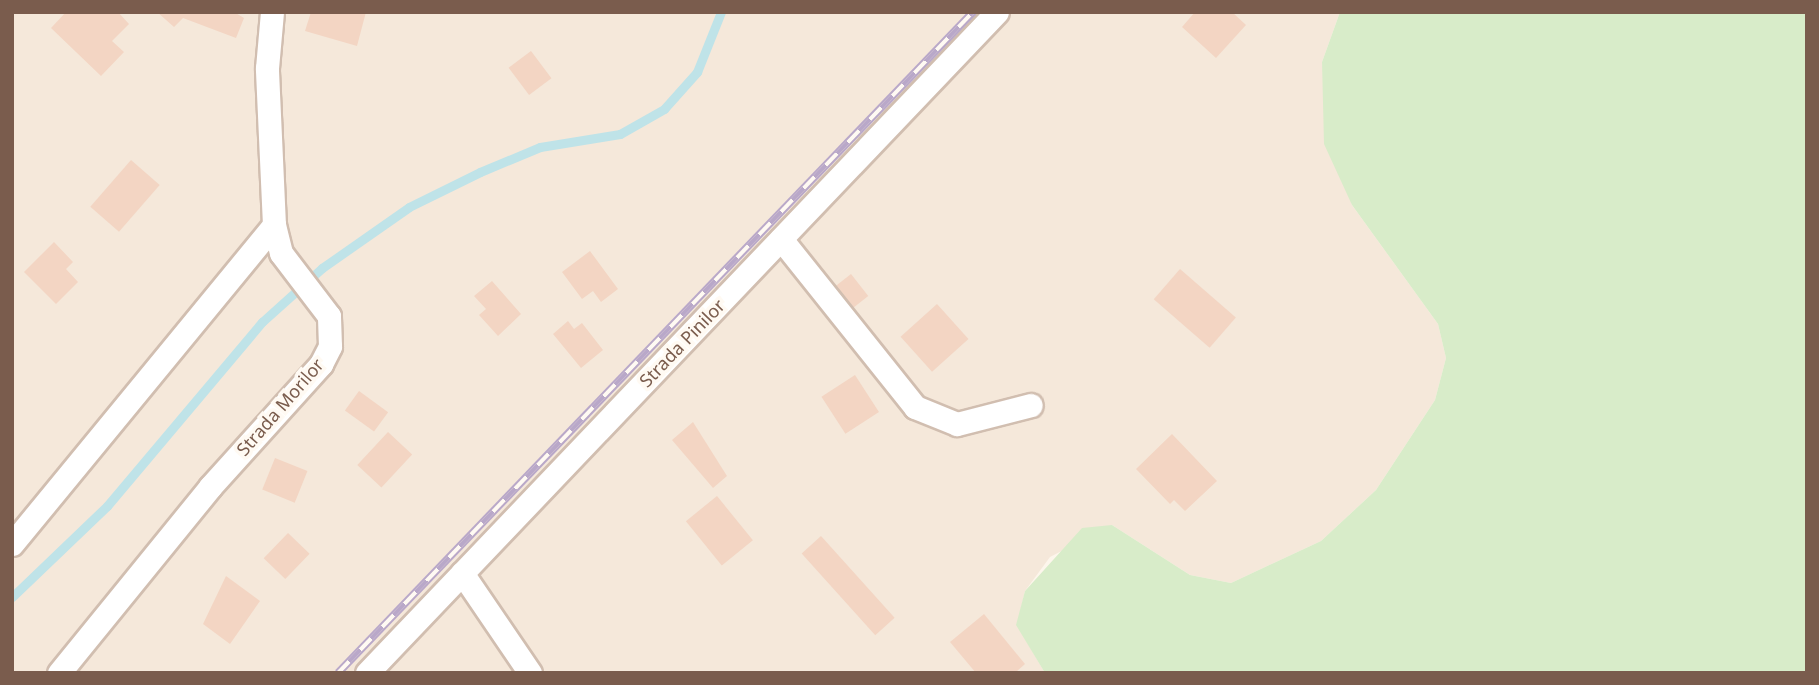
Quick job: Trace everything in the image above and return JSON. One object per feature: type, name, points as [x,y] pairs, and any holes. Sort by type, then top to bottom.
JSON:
[{"type":"street","name":"Strada Morilor","points":[[59,673],[210,487],[321,364],[330,346],[329,316],[281,253],[274,225],[267,68],[272,12]]},
{"type":"street","name":"Strada Pinilor","points":[[367,673],[997,12]]},
{"type":"street","points":[[12,544],[274,225]]},
{"type":"street","points":[[780,239],[915,407],[957,424],[1031,405]]},
{"type":"street","points":[[462,573],[530,673]]},
{"type":"shaded area","points":[[12,12],[1340,12],[1322,62],[1352,205],[1438,324],[1446,358],[1435,400],[1376,490],[1321,541],[1231,583],[1190,575],[1112,525],[1050,557],[1025,591],[1017,625],[1045,673],[12,673]]},
{"type":"green space","points":[[1340,12],[1807,12],[1807,673],[1045,673],[1016,625],[1025,591],[1082,528],[1112,525],[1190,575],[1231,583],[1321,541],[1376,490],[1435,400],[1446,358],[1438,324],[1352,205],[1324,144],[1322,62]]},
{"type":"building","points":[[66,12],[118,12],[129,24],[112,41],[124,52],[101,76],[51,28]]},
{"type":"building","points":[[157,12],[234,12],[244,18],[236,38],[183,18],[174,27]]},
{"type":"building","points":[[311,12],[366,12],[357,46],[305,31]]},
{"type":"building","points":[[1195,12],[1232,12],[1246,25],[1216,58],[1182,27]]},
{"type":"building","points":[[531,51],[551,78],[529,95],[509,68]]},
{"type":"building","points":[[131,160],[160,185],[119,232],[90,207]]},
{"type":"building","points":[[54,242],[73,262],[66,269],[78,282],[56,304],[24,272]]},
{"type":"building","points":[[590,251],[618,289],[601,302],[593,291],[582,299],[562,272]]},
{"type":"building","points":[[1180,269],[1236,318],[1210,348],[1154,299]]},
{"type":"building","points":[[851,274],[868,296],[852,309],[834,287]]},
{"type":"building","points":[[492,281],[521,314],[498,336],[479,315],[486,309],[474,296]]},
{"type":"building","points":[[937,304],[968,339],[932,372],[901,337]]},
{"type":"building","points":[[568,321],[574,329],[582,323],[603,350],[581,368],[553,334]]},
{"type":"building","points":[[855,375],[879,412],[845,434],[821,397]]},
{"type":"building","points":[[359,391],[388,412],[374,432],[345,410]]},
{"type":"building","points":[[693,422],[727,476],[713,488],[672,440]]},
{"type":"building","points":[[388,432],[412,455],[381,487],[357,465]]},
{"type":"building","points":[[1172,434],[1217,481],[1185,511],[1174,500],[1170,504],[1136,469]]},
{"type":"building","points":[[275,458],[307,471],[295,503],[262,490]]},
{"type":"building","points":[[717,496],[753,540],[722,565],[686,521]]},
{"type":"building","points":[[288,533],[310,554],[285,579],[264,558]]},
{"type":"building","points":[[821,536],[895,618],[875,635],[802,553]]},
{"type":"building","points":[[226,576],[260,601],[230,644],[203,624]]},
{"type":"building","points":[[984,614],[1025,664],[1015,673],[976,673],[950,642]]},
{"type":"waterway","points":[[12,597],[107,506],[262,322],[322,268],[409,207],[480,172],[540,147],[620,134],[664,109],[697,72],[721,12]]},
{"type":"railway","points":[[338,673],[973,12]]}]
